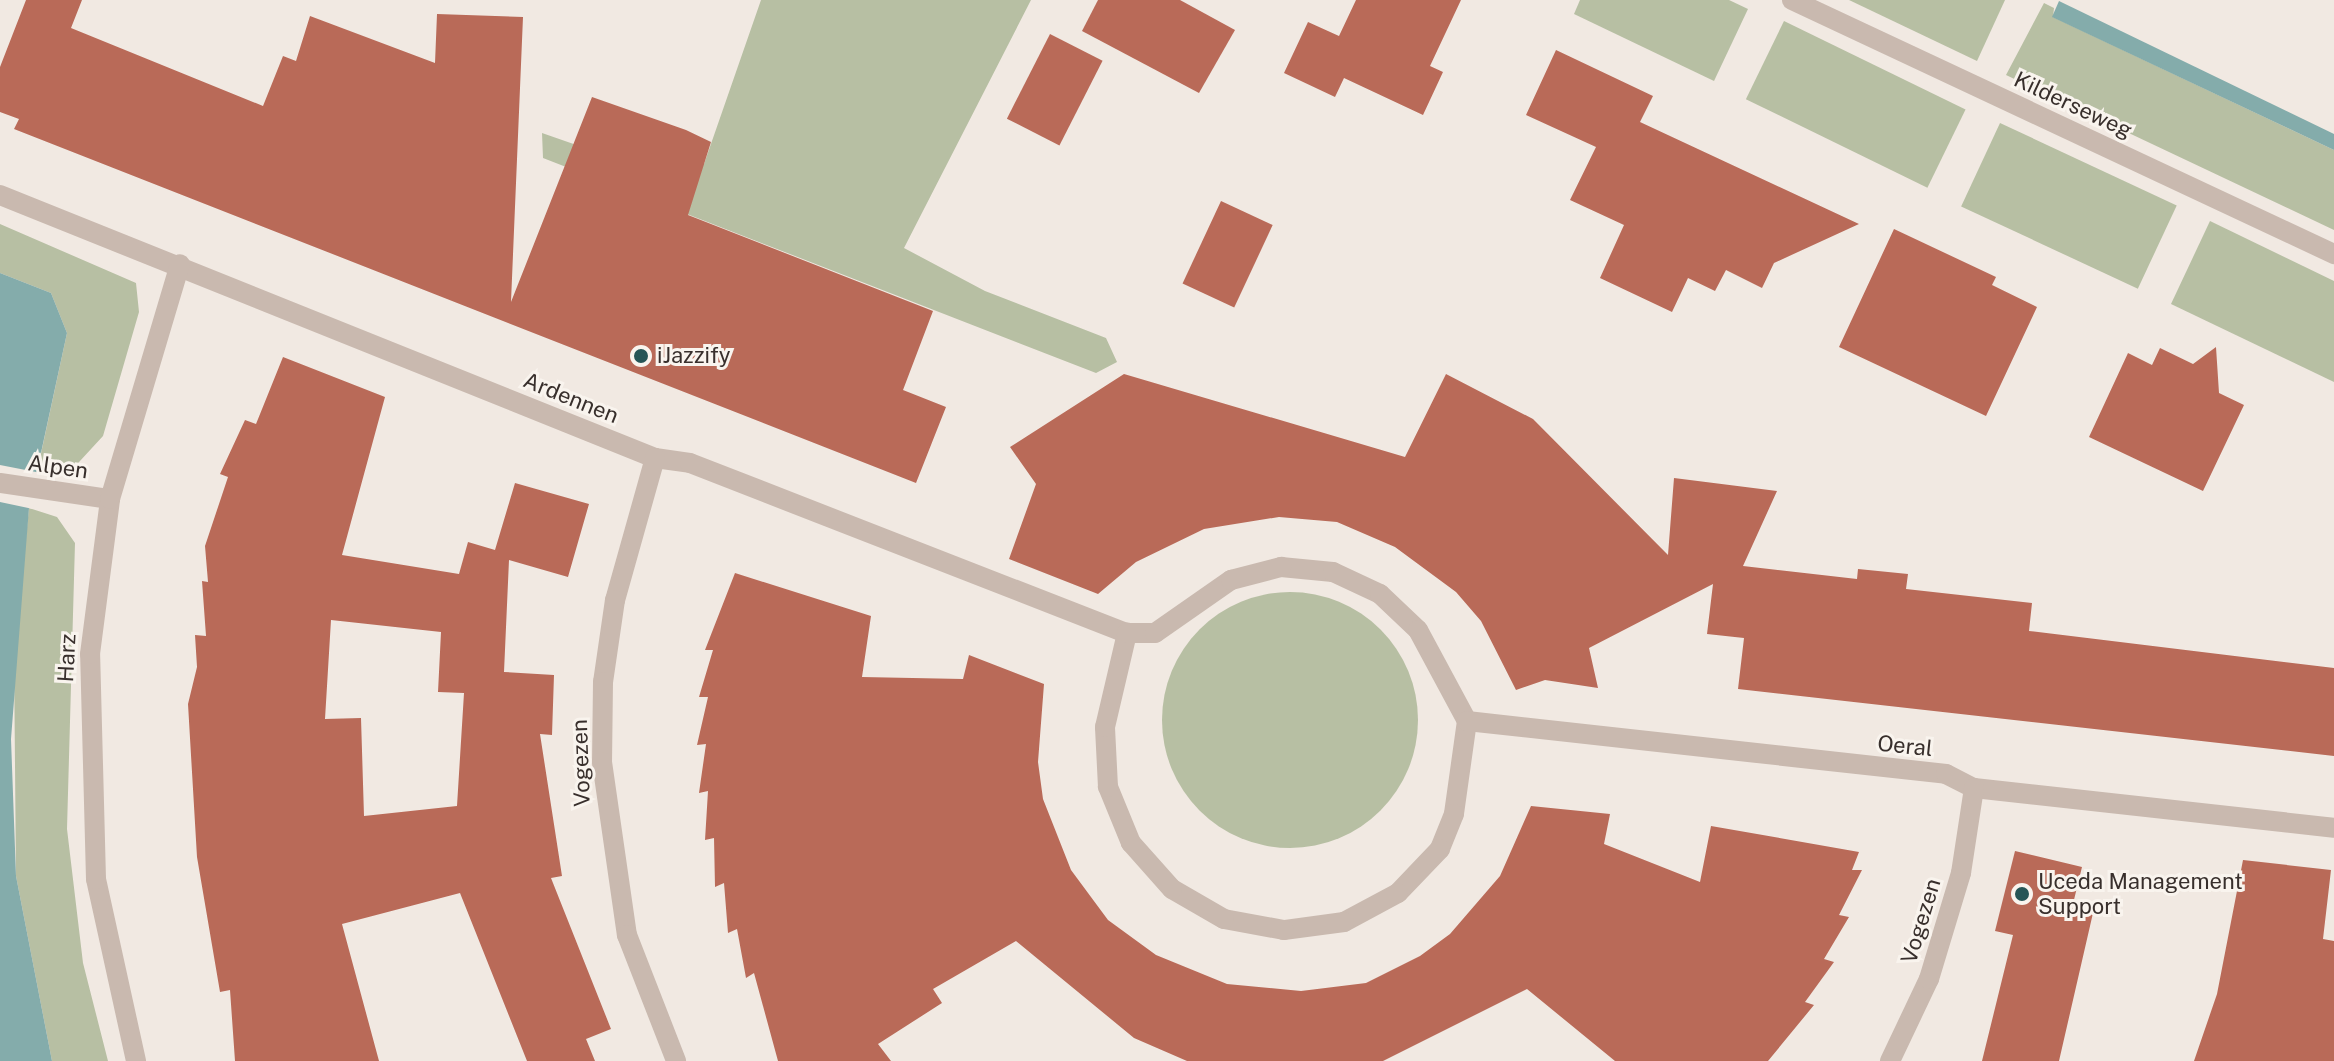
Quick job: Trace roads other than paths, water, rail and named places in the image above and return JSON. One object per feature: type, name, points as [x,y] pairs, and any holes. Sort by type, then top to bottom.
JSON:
[{"type":"street","name":"Kilderseweg","points":[[1792,0],[2334,254]]},
{"type":"street","name":"Ardennen","points":[[0,195],[180,264],[655,458],[690,463],[1127,633]]},
{"type":"street","name":"Harz","points":[[136,1061],[96,879],[88,793],[90,654],[110,499],[180,264]]},
{"type":"street","name":"Vogezen","points":[[655,458],[615,600],[602,762],[627,935],[676,1061]]},
{"type":"street","name":"Alpen","points":[[0,483],[110,499]]},
{"type":"street","points":[[1281,567],[1333,572],[1380,594],[1418,630],[1467,721],[1454,814],[1440,849],[1398,893],[1344,922],[1284,930],[1224,919],[1172,889],[1131,843],[1108,787],[1105,727],[1127,633],[1155,633],[1231,580],[1281,567]]},
{"type":"street","name":"Oeral","points":[[1467,721],[1946,774],[1974,788],[2334,828]]},
{"type":"street","name":"Vogezen","points":[[1890,1061],[1929,979],[1961,873],[1974,788]]},
{"type":"water","points":[[2059,1],[2334,134],[2334,150],[2052,17]]},
{"type":"water","points":[[0,273],[51,293],[67,333],[29,508],[11,739],[16,876],[52,1061],[0,1061]]},
{"type":"place","name":"iJazzify","points":[[641,356]]},
{"type":"place","name":"Uceda Management Support","points":[[2022,894]]}]
